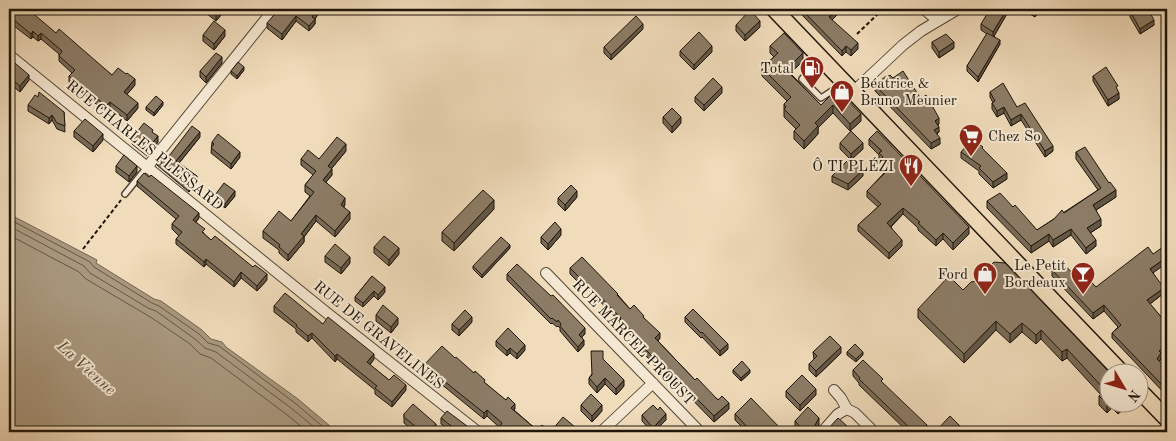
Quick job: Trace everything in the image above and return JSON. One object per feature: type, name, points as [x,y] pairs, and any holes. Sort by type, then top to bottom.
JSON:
[{"type":"main road","points":[[774,9],[1113,364]]},
{"type":"main road","points":[[1148,400],[1166,417]]},
{"type":"street","points":[[148,166],[274,9]]},
{"type":"street","points":[[924,9],[938,21]]},
{"type":"street","points":[[849,87],[921,31],[958,9]]},
{"type":"street","name":"RUE CHARLES PLESSARD","points":[[9,54],[262,260]]},
{"type":"street","name":"RUE DE GRAVELINES","points":[[262,260],[478,432]]},
{"type":"street","name":"RUE MARCEL PROUST","points":[[546,273],[700,432]]},
{"type":"street","points":[[601,432],[653,383]]},
{"type":"street","points":[[834,390],[841,398],[847,410],[855,413],[874,432]]},
{"type":"street","points":[[822,432],[838,414],[847,410]]},
{"type":"lane","points":[[819,56],[802,79],[821,98],[849,87]]},
{"type":"lane","points":[[125,194],[148,166]]},
{"type":"path","points":[[857,34],[883,9]]},
{"type":"path","points":[[83,250],[125,194]]},
{"type":"water","name":"La Vienne","points":[[9,214],[97,260],[96,263],[154,299],[161,301],[202,330],[211,339],[222,342],[226,347],[298,399],[337,432],[15,432],[9,428]]},
{"type":"building","points":[[10,9],[22,9],[27,12],[29,10],[56,33],[59,29],[112,75],[118,68],[127,73],[135,79],[124,92],[138,103],[127,115],[110,102],[106,106],[69,76],[75,70],[59,56],[62,51],[41,33],[38,36],[33,31],[31,34],[14,20],[9,27]]},
{"type":"building","points":[[208,9],[221,9],[216,15]]},
{"type":"building","points":[[279,9],[318,9],[312,17],[315,19],[309,26],[296,16],[282,34],[267,23]]},
{"type":"building","points":[[801,9],[838,9],[829,17],[858,43],[851,50],[846,46],[842,51]]},
{"type":"building","points":[[990,9],[1007,9],[993,32],[981,24]]},
{"type":"building","points":[[1133,9],[1148,9],[1154,20],[1140,29],[1130,11]]},
{"type":"building","points":[[750,10],[760,21],[745,35],[736,25]]},
{"type":"building","points":[[636,16],[643,24],[611,55],[604,47]]},
{"type":"building","points":[[214,21],[225,30],[214,44],[203,35]]},
{"type":"building","points":[[699,32],[712,46],[694,65],[680,51]]},
{"type":"building","points":[[784,33],[803,53],[786,70],[821,105],[837,89],[861,114],[850,124],[833,105],[815,123],[818,126],[804,141],[794,131],[800,125],[784,109],[786,107],[784,104],[791,97],[762,68],[778,53],[770,46]]},
{"type":"building","points":[[987,33],[1000,40],[978,77],[967,66]]},
{"type":"building","points":[[946,34],[954,42],[939,52],[932,42]]},
{"type":"building","points":[[216,53],[222,57],[206,77],[200,71]]},
{"type":"building","points":[[9,58],[29,75],[20,86],[9,77]]},
{"type":"building","points":[[238,62],[244,67],[237,76],[231,71]]},
{"type":"building","points":[[1106,67],[1118,86],[1116,87],[1119,93],[1108,100],[1093,76]]},
{"type":"building","points":[[903,71],[921,99],[926,95],[939,118],[935,121],[939,127],[934,130],[940,138],[931,143],[875,85],[886,76],[890,75],[893,78]]},
{"type":"building","points":[[713,78],[722,87],[704,105],[695,97]]},
{"type":"building","points":[[1003,83],[1017,107],[1025,103],[1053,146],[1045,151],[1021,114],[1011,120],[1004,107],[997,111],[992,103],[995,101],[990,92]]},
{"type":"building","points":[[39,92],[64,112],[65,126],[57,123],[52,115],[49,118],[28,105],[35,95],[38,97]]},
{"type":"building","points":[[156,96],[163,102],[154,113],[146,107]]},
{"type":"building","points":[[672,108],[681,117],[672,127],[663,117]]},
{"type":"building","points":[[85,119],[103,134],[93,146],[74,131]]},
{"type":"building","points":[[144,123],[158,136],[147,150],[132,138]]},
{"type":"building","points":[[192,126],[200,132],[176,161],[197,176],[189,186],[157,159],[164,151],[169,156]]},
{"type":"building","points":[[851,131],[863,143],[851,154],[840,143]]},
{"type":"building","points":[[877,131],[969,227],[953,243],[943,233],[936,240],[918,223],[920,222],[903,208],[887,223],[902,240],[889,253],[858,225],[881,204],[867,191],[890,168],[881,159],[883,157],[879,153],[882,151],[869,139]]},
{"type":"building","points":[[218,134],[240,152],[231,164],[211,148],[214,144],[212,142]]},
{"type":"building","points":[[337,137],[346,144],[328,166],[332,169],[323,180],[345,198],[341,205],[350,212],[335,231],[316,215],[301,234],[304,236],[288,255],[279,247],[280,245],[263,231],[279,211],[291,221],[314,192],[305,185],[316,171],[301,159],[308,150],[319,159]]},
{"type":"building","points":[[972,139],[983,147],[1007,173],[993,182],[979,168],[981,166],[961,152]]},
{"type":"building","points":[[1085,147],[1109,183],[1116,190],[1093,205],[1101,219],[1087,228],[1096,240],[1086,248],[1071,229],[1053,240],[1049,234],[1031,246],[987,201],[1000,193],[1013,207],[1015,205],[1037,230],[1054,219],[1062,210],[1064,213],[1101,188],[1076,152]]},
{"type":"building","points":[[124,155],[137,166],[129,176],[116,166]]},
{"type":"building","points":[[851,157],[863,170],[848,184],[832,176]]},
{"type":"building","points":[[144,173],[149,177],[151,175],[199,213],[193,220],[205,229],[202,232],[211,240],[215,236],[253,267],[255,265],[267,274],[257,286],[241,272],[234,282],[206,259],[204,262],[176,239],[182,232],[172,224],[179,216],[137,181]]},
{"type":"building","points":[[224,183],[235,191],[225,204],[215,195]]},
{"type":"building","points":[[571,185],[577,191],[565,205],[558,198]]},
{"type":"building","points":[[483,190],[494,200],[454,243],[442,232]]},
{"type":"building","points":[[555,222],[561,229],[548,244],[541,237]]},
{"type":"building","points":[[384,236],[399,248],[389,260],[374,247]]},
{"type":"building","points":[[501,237],[510,245],[482,275],[473,266]]},
{"type":"building","points":[[335,244],[350,257],[341,268],[325,256]]},
{"type":"building","points":[[1148,247],[1153,254],[1163,247],[1167,252],[1167,257],[1150,269],[1164,288],[1147,300],[1167,324],[1167,345],[1159,351],[1161,353],[1157,359],[1167,369],[1167,390],[1148,370],[1148,364],[1142,364],[1112,333],[1121,325],[1104,305],[1093,313],[1052,270],[1061,261],[1076,277],[1082,272],[1096,287]]},
{"type":"building","points":[[582,257],[630,309],[634,305],[643,317],[660,333],[655,338],[695,380],[697,378],[718,400],[722,396],[729,403],[714,416],[677,379],[675,381],[635,338],[637,337],[621,318],[570,268]]},
{"type":"building","points":[[994,262],[1005,263],[1101,364],[1098,364],[1098,382],[1067,349],[1062,352],[1041,330],[1036,335],[1022,323],[1010,334],[996,321],[964,354],[918,309],[949,276],[963,290],[971,282],[976,281]]},
{"type":"building","points":[[517,264],[551,296],[553,295],[585,328],[579,335],[584,340],[578,347],[560,326],[561,324],[558,320],[557,322],[551,319],[507,274]]},
{"type":"building","points":[[372,276],[385,287],[378,295],[374,291],[363,303],[355,297]]},
{"type":"building","points":[[285,293],[323,324],[328,317],[374,354],[367,362],[389,380],[394,375],[406,385],[392,402],[375,388],[377,386],[337,354],[335,356],[312,333],[308,336],[274,306]]},
{"type":"building","points":[[383,305],[398,318],[391,327],[376,315]]},
{"type":"building","points":[[693,309],[728,344],[720,351],[685,317]]},
{"type":"building","points":[[465,310],[472,317],[459,330],[452,324]]},
{"type":"building","points":[[508,328],[525,345],[517,354],[510,348],[507,351],[496,341]]},
{"type":"building","points":[[830,336],[841,347],[816,371],[809,364],[817,356],[813,352]]},
{"type":"building","points":[[855,344],[863,352],[856,359],[847,352]]},
{"type":"building","points":[[442,346],[474,373],[475,371],[485,380],[484,382],[506,400],[508,397],[515,404],[511,408],[537,430],[542,425],[550,432],[509,432],[500,426],[502,423],[487,410],[484,413],[424,365]]},
{"type":"building","points":[[591,351],[603,351],[603,359],[624,380],[616,389],[605,378],[597,387],[589,378],[592,375]]},
{"type":"building","points":[[863,360],[883,379],[881,381],[927,425],[920,432],[914,432],[859,379],[853,370]]},
{"type":"building","points":[[742,361],[750,370],[741,378],[733,370]]},
{"type":"building","points":[[802,375],[816,389],[800,405],[786,391]]},
{"type":"building","points":[[591,394],[602,405],[592,416],[581,405]]},
{"type":"building","points":[[751,398],[784,432],[752,432],[735,414]]},
{"type":"building","points":[[413,404],[436,424],[429,432],[422,432],[404,417],[404,414]]},
{"type":"building","points":[[653,405],[658,410],[660,407],[666,414],[653,428],[642,415]]},
{"type":"building","points":[[808,407],[819,418],[815,425],[820,432],[805,432],[795,421]]},
{"type":"building","points":[[447,411],[475,432],[459,432],[441,418]]},
{"type":"building","points":[[950,416],[966,432],[935,432]]},
{"type":"building","points":[[563,417],[575,427],[570,432],[554,432],[552,430]]},
{"type":"building","points":[[838,418],[847,426],[841,432],[820,432],[827,430]]},
{"type":"building","points":[[1017,427],[1023,432],[1012,432]]},
{"type":"place","name":"Total","points":[[812,89]]},
{"type":"place","name":"Béatrice & Bruno Meunier","points":[[842,113]]},
{"type":"place","name":"Chez So","points":[[971,157]]},
{"type":"place","name":"Ô TI PLÉZI","points":[[911,187]]},
{"type":"place","name":"Ford","points":[[985,295]]},
{"type":"place","name":"Le Petit Bordeaux","points":[[1083,295]]}]
